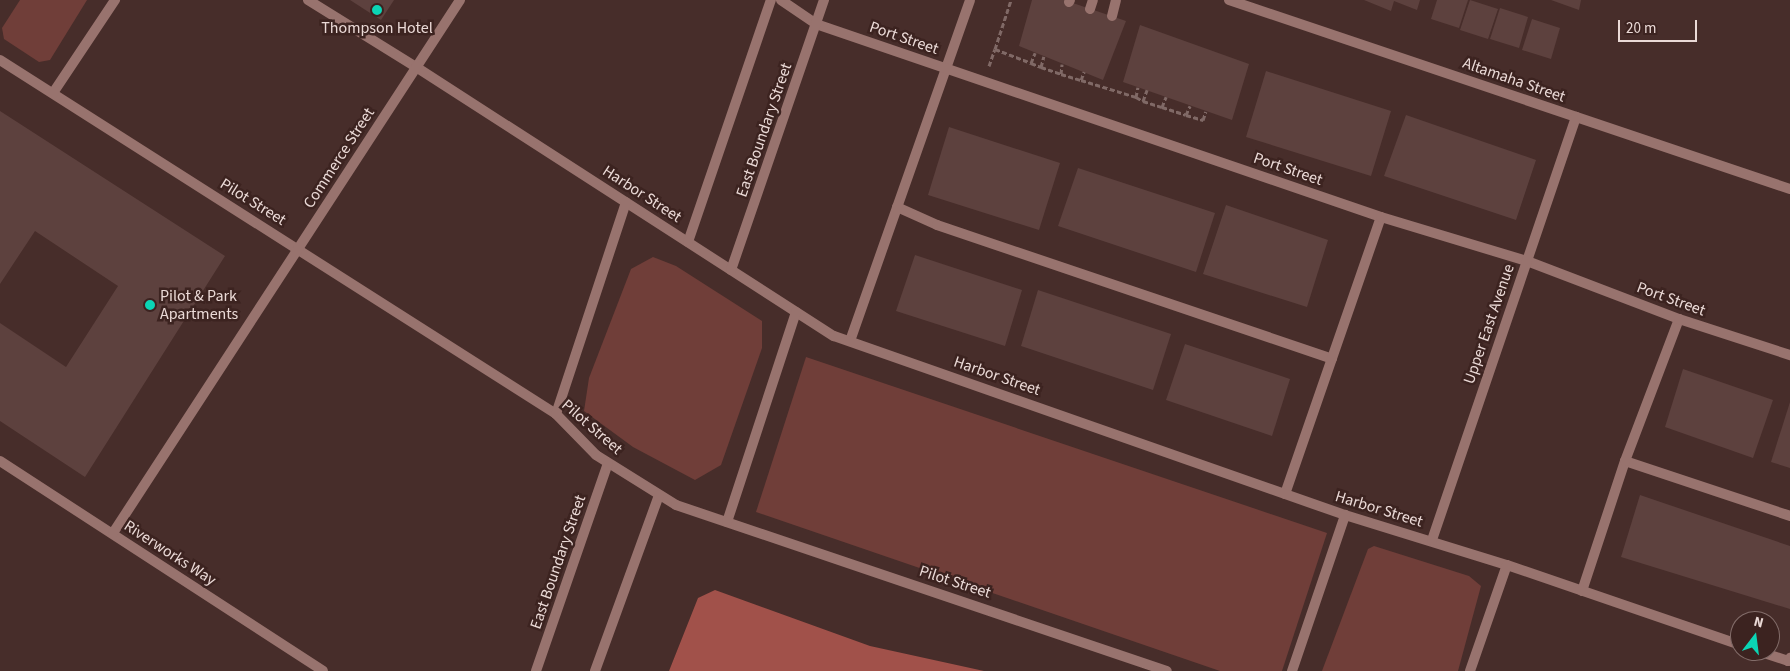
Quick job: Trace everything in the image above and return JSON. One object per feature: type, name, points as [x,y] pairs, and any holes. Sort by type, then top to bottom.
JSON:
[{"type":"street","points":[[53,93],[115,0]]},
{"type":"street","name":"Harbor Street","points":[[308,0],[416,67],[834,336],[1345,515],[1432,540],[1730,642]]},
{"type":"street","name":"Commerce Street","points":[[113,533],[460,0]]},
{"type":"street","points":[[688,242],[771,0]]},
{"type":"street","name":"Port Street","points":[[781,0],[816,24],[1381,217],[1526,261],[1680,319],[1790,355]]},
{"type":"street","name":"East Boundary Street","points":[[731,270],[824,0]]},
{"type":"street","points":[[850,341],[970,0]]},
{"type":"street","points":[[1112,16],[1116,0]]},
{"type":"street","name":"Altamaha Street","points":[[1229,0],[1790,189]]},
{"type":"street","name":"Pilot Street","points":[[0,60],[556,414],[596,455],[676,505],[1168,671]]},
{"type":"street","name":"Upper East Avenue","points":[[1432,540],[1576,117]]},
{"type":"street","points":[[556,414],[626,202]]},
{"type":"street","points":[[897,207],[946,228],[1332,360]]},
{"type":"street","points":[[1285,494],[1381,217]]},
{"type":"street","points":[[727,522],[796,312]]},
{"type":"street","points":[[1582,591],[1625,461],[1680,319]]},
{"type":"street","name":"Riverworks Way","points":[[0,461],[323,671]]},
{"type":"street","points":[[1625,461],[1790,516]]},
{"type":"street","name":"East Boundary Street","points":[[536,671],[608,463]]},
{"type":"street","points":[[594,671],[659,495]]},
{"type":"street","points":[[1292,671],[1345,515]]},
{"type":"street","points":[[1470,671],[1507,565]]},
{"type":"path","points":[[984,80],[1011,0]]},
{"type":"path","points":[[994,49],[1040,67],[1203,120],[1206,111]]},
{"type":"path","points":[[1031,63],[1034,53]]},
{"type":"path","points":[[1040,67],[1044,56]]},
{"type":"path","points":[[1061,74],[1062,64]]},
{"type":"path","points":[[1081,80],[1084,72]]},
{"type":"path","points":[[1136,97],[1138,87]]},
{"type":"path","points":[[1143,101],[1147,90]]},
{"type":"path","points":[[1162,107],[1166,97]]},
{"type":"path","points":[[1186,115],[1190,106]]},
{"type":"shaded area","points":[[20,0],[87,0],[50,60],[39,62],[4,39],[2,28]]},
{"type":"shaded area","points":[[653,257],[676,266],[762,321],[762,348],[721,465],[695,480],[633,447],[584,411],[589,378],[631,269]]},
{"type":"shaded area","points":[[806,357],[1327,533],[1282,671],[1220,671],[756,512]]},
{"type":"shaded area","points":[[1374,546],[1469,576],[1481,586],[1458,671],[1322,671],[1368,549]]},
{"type":"shaded area","points":[[715,590],[870,646],[984,671],[669,671],[698,598]]},
{"type":"building","name":"Thompson Hotel","points":[[350,0],[394,0],[381,20]]},
{"type":"building","points":[[1032,0],[1064,0],[1126,21],[1103,80],[1019,46]]},
{"type":"building","points":[[1364,0],[1420,0],[1417,10],[1394,1],[1391,11]]},
{"type":"building","points":[[1437,0],[1468,0],[1459,28],[1431,19]]},
{"type":"building","points":[[1470,0],[1498,9],[1488,39],[1460,30]]},
{"type":"building","points":[[1551,0],[1581,0],[1579,10]]},
{"type":"building","points":[[1500,8],[1528,17],[1519,48],[1490,39]]},
{"type":"building","points":[[1532,19],[1560,28],[1551,59],[1522,50]]},
{"type":"building","points":[[1140,25],[1249,64],[1232,120],[1123,82]]},
{"type":"building","points":[[1266,71],[1391,111],[1371,176],[1246,137]]},
{"type":"building","name":"Pilot & Park Apartments","points":[[0,111],[225,256],[85,477],[0,421],[0,323],[66,367],[118,286],[35,231],[0,284]]},
{"type":"building","points":[[1406,115],[1536,160],[1516,220],[1384,176]]},
{"type":"building","points":[[949,127],[1060,163],[1039,230],[928,195]]},
{"type":"building","points":[[1078,168],[1215,213],[1196,272],[1058,226]]},
{"type":"building","points":[[1226,205],[1328,240],[1307,307],[1203,274]]},
{"type":"building","points":[[915,255],[1022,290],[1005,346],[896,311]]},
{"type":"building","points":[[1038,290],[1171,334],[1153,390],[1021,346]]},
{"type":"building","points":[[1185,344],[1290,379],[1272,436],[1166,400]]},
{"type":"building","points":[[1683,369],[1773,400],[1753,458],[1665,427]]},
{"type":"building","points":[[1790,402],[1790,468],[1771,462]]},
{"type":"building","points":[[1640,495],[1790,546],[1790,609],[1621,557]]},
{"type":"place","name":"Thompson Hotel","points":[[377,10]]},
{"type":"place","name":"Pilot & Park Apartments","points":[[150,305]]}]
